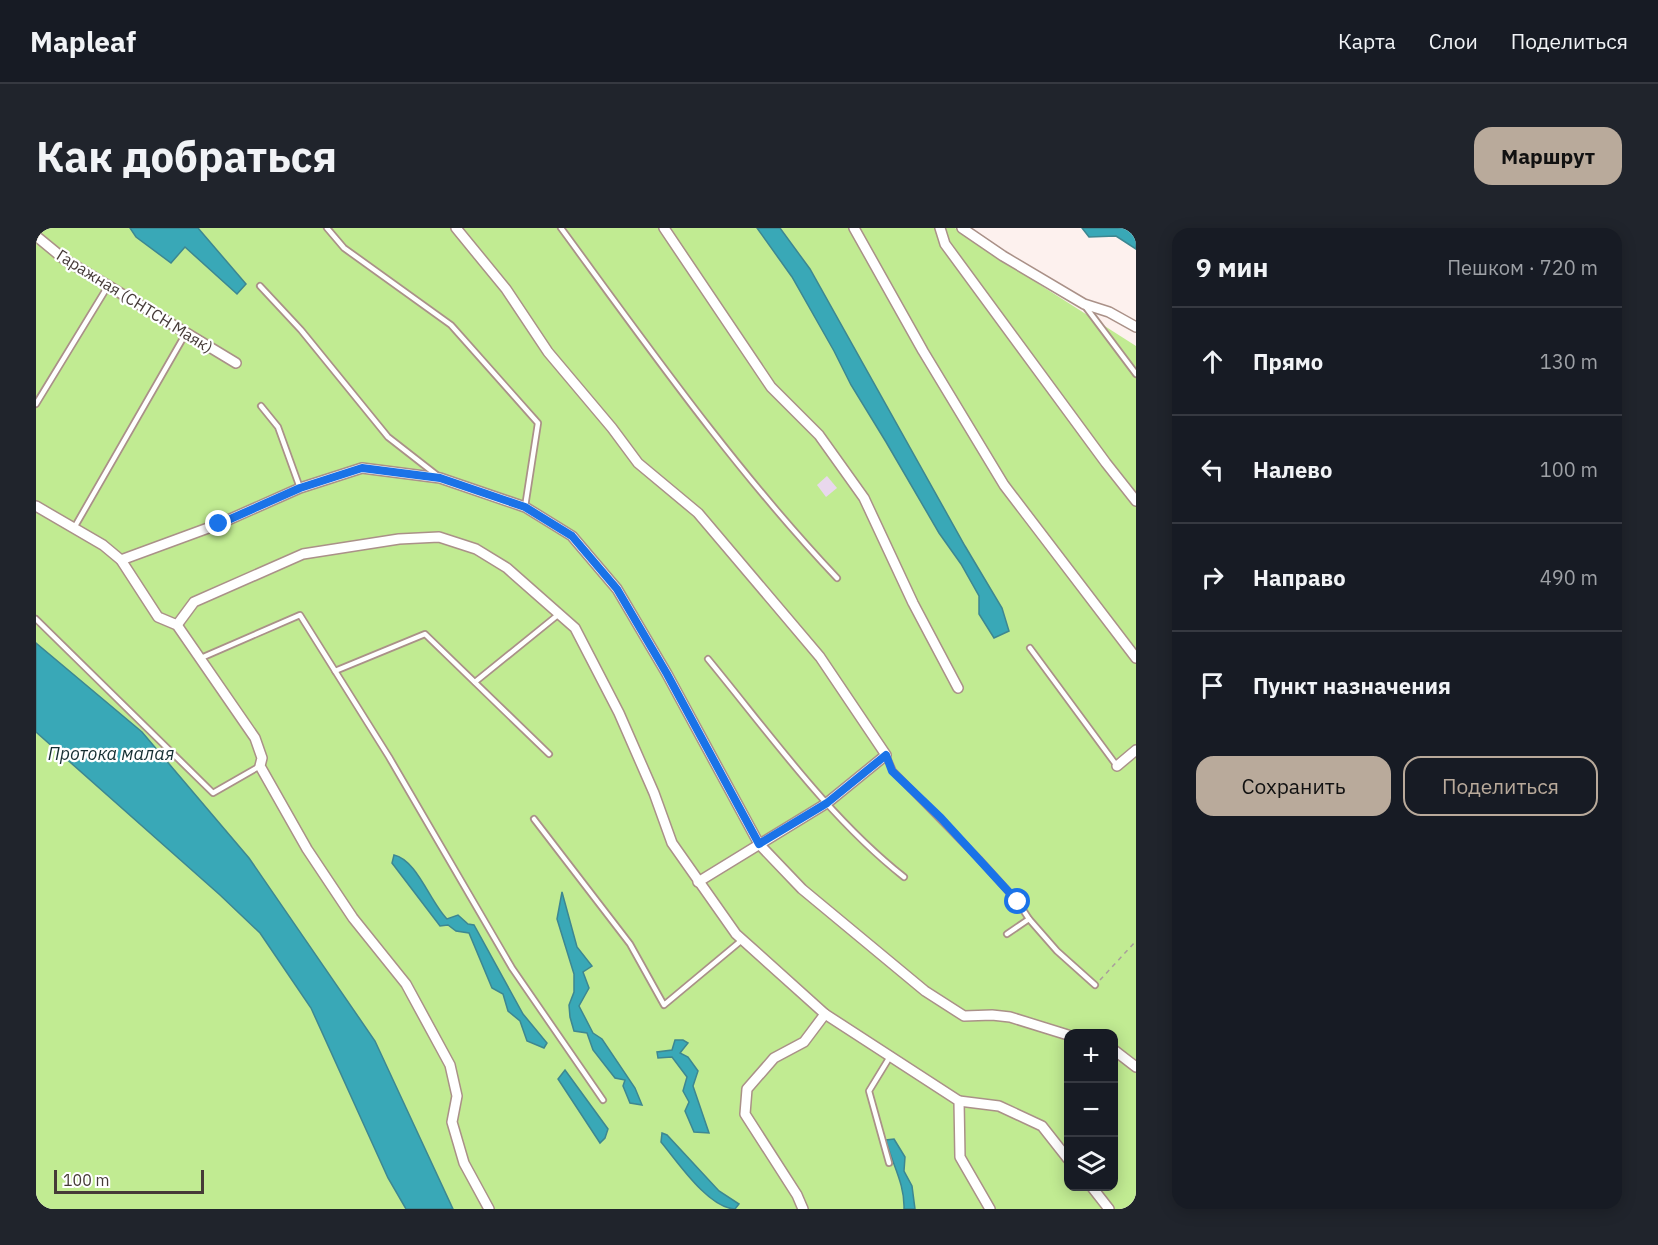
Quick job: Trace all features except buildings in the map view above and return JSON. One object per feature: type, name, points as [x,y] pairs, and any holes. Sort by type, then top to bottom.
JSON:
[{"type":"street","points":[[456,228],[506,289],[548,352],[612,428],[638,463],[698,513],[820,657],[886,755],[827,803],[698,882]]},
{"type":"street","points":[[664,228],[771,387],[819,435],[864,498],[913,603],[958,688]]},
{"type":"street","points":[[854,228],[923,351],[1004,485],[1136,658]]},
{"type":"street","points":[[940,228],[945,244],[1136,501]]},
{"type":"street","points":[[962,228],[1003,256],[1084,304],[1109,312],[1136,327]]},
{"type":"street","name":"Гаражная (СНТСН Маяк)","points":[[36,236],[64,259],[236,363]]},
{"type":"street","points":[[121,560],[219,524],[300,488],[362,468],[440,478],[525,507],[572,536],[617,589],[667,674],[759,844],[802,890],[925,991],[964,1016],[1010,1017],[1064,1034]]},
{"type":"street","points":[[36,506],[103,545],[121,560],[158,617],[177,625],[255,738],[262,758],[260,766],[307,849],[352,918],[406,984],[450,1065],[457,1096],[452,1122],[464,1163],[489,1209]]},
{"type":"street","points":[[177,625],[194,602],[303,554],[399,539],[439,537],[476,549],[507,568],[575,628],[619,712],[654,793],[672,843],[736,934],[825,1014],[959,1101],[999,1106],[1042,1126],[1064,1154]]},
{"type":"street","points":[[1117,766],[1136,750]]},
{"type":"street","points":[[802,1209],[797,1195],[745,1114],[747,1089],[774,1058],[804,1042],[825,1014]]},
{"type":"street","points":[[1118,1054],[1136,1067]]},
{"type":"street","points":[[959,1101],[960,1157],[990,1209]]},
{"type":"street","points":[[1095,1191],[1109,1209]]},
{"type":"lane","points":[[327,228],[344,248],[451,325],[538,423],[525,507]]},
{"type":"lane","points":[[561,228],[708,428],[837,578]]},
{"type":"lane","points":[[36,404],[108,286]]},
{"type":"lane","points":[[260,286],[301,330],[388,437],[440,478]]},
{"type":"lane","points":[[1084,304],[1136,375]]},
{"type":"lane","points":[[74,528],[186,333]]},
{"type":"lane","points":[[261,406],[278,427],[300,488]]},
{"type":"lane","points":[[475,682],[559,614]]},
{"type":"lane","points":[[201,658],[300,615],[389,757],[512,968],[603,1100]]},
{"type":"lane","points":[[36,619],[213,793],[260,766]]},
{"type":"lane","points":[[335,671],[424,634],[549,754]]},
{"type":"lane","points":[[1030,648],[1117,766]]},
{"type":"lane","points":[[708,659],[827,803],[873,853],[904,877]]},
{"type":"lane","points":[[886,755],[892,771],[979,859],[1018,902],[1029,919],[1057,951],[1095,986]]},
{"type":"lane","points":[[534,819],[630,944],[664,1005],[742,940]]},
{"type":"lane","points":[[1007,934],[1029,919]]},
{"type":"lane","points":[[889,1163],[869,1091],[891,1055]]},
{"type":"path","points":[[1095,986],[1136,941]]},
{"type":"green space","points":[[36,228],[955,228],[1136,346],[1136,1209],[453,1209],[375,1041],[249,858],[142,732],[36,643]]},
{"type":"green space","points":[[36,732],[260,933],[311,1008],[388,1178],[406,1209],[36,1209]]},
{"type":"water","points":[[130,228],[198,228],[246,284],[237,294],[185,247],[171,263],[136,237]]},
{"type":"water","points":[[757,228],[780,228],[810,269],[1002,608],[1009,631],[994,638],[979,614],[979,596],[961,564],[939,533],[851,385],[792,277]]},
{"type":"water","points":[[1082,228],[1136,228],[1136,249],[1116,236],[1089,237]]},
{"type":"water","name":"Протока малая","points":[[36,643],[142,732],[249,858],[375,1041],[453,1209],[406,1209],[388,1178],[311,1008],[260,933],[36,732]]},
{"type":"water","points":[[394,855],[410,865],[447,919],[458,915],[468,924],[474,925],[523,1014],[547,1043],[544,1048],[527,1041],[520,1021],[508,1011],[503,994],[492,988],[469,933],[456,931],[448,925],[440,926],[392,863]]},
{"type":"water","points":[[562,892],[577,947],[592,966],[583,972],[589,988],[579,1006],[593,1033],[602,1039],[635,1088],[642,1105],[630,1103],[623,1086],[625,1080],[615,1078],[593,1050],[587,1033],[574,1031],[569,1005],[574,992],[574,974],[557,919]]},
{"type":"water","points":[[675,1040],[688,1043],[680,1053],[688,1057],[698,1071],[693,1086],[709,1133],[694,1132],[685,1111],[689,1102],[683,1091],[687,1077],[672,1057],[658,1058],[657,1052],[672,1050]]},
{"type":"water","points":[[565,1070],[608,1129],[605,1138],[600,1143],[558,1079]]},
{"type":"water","points":[[662,1133],[667,1135],[719,1191],[739,1204],[735,1209],[714,1201],[694,1182],[661,1142]]},
{"type":"water","points":[[894,1139],[905,1157],[904,1171],[912,1186],[915,1209],[904,1209],[900,1183],[886,1140]]},
{"type":"route","points":[[219,524],[300,488],[362,468],[440,478],[525,507],[572,536],[617,589],[667,674],[759,844],[827,803],[886,755],[892,771],[941,818],[1018,902]]}]
